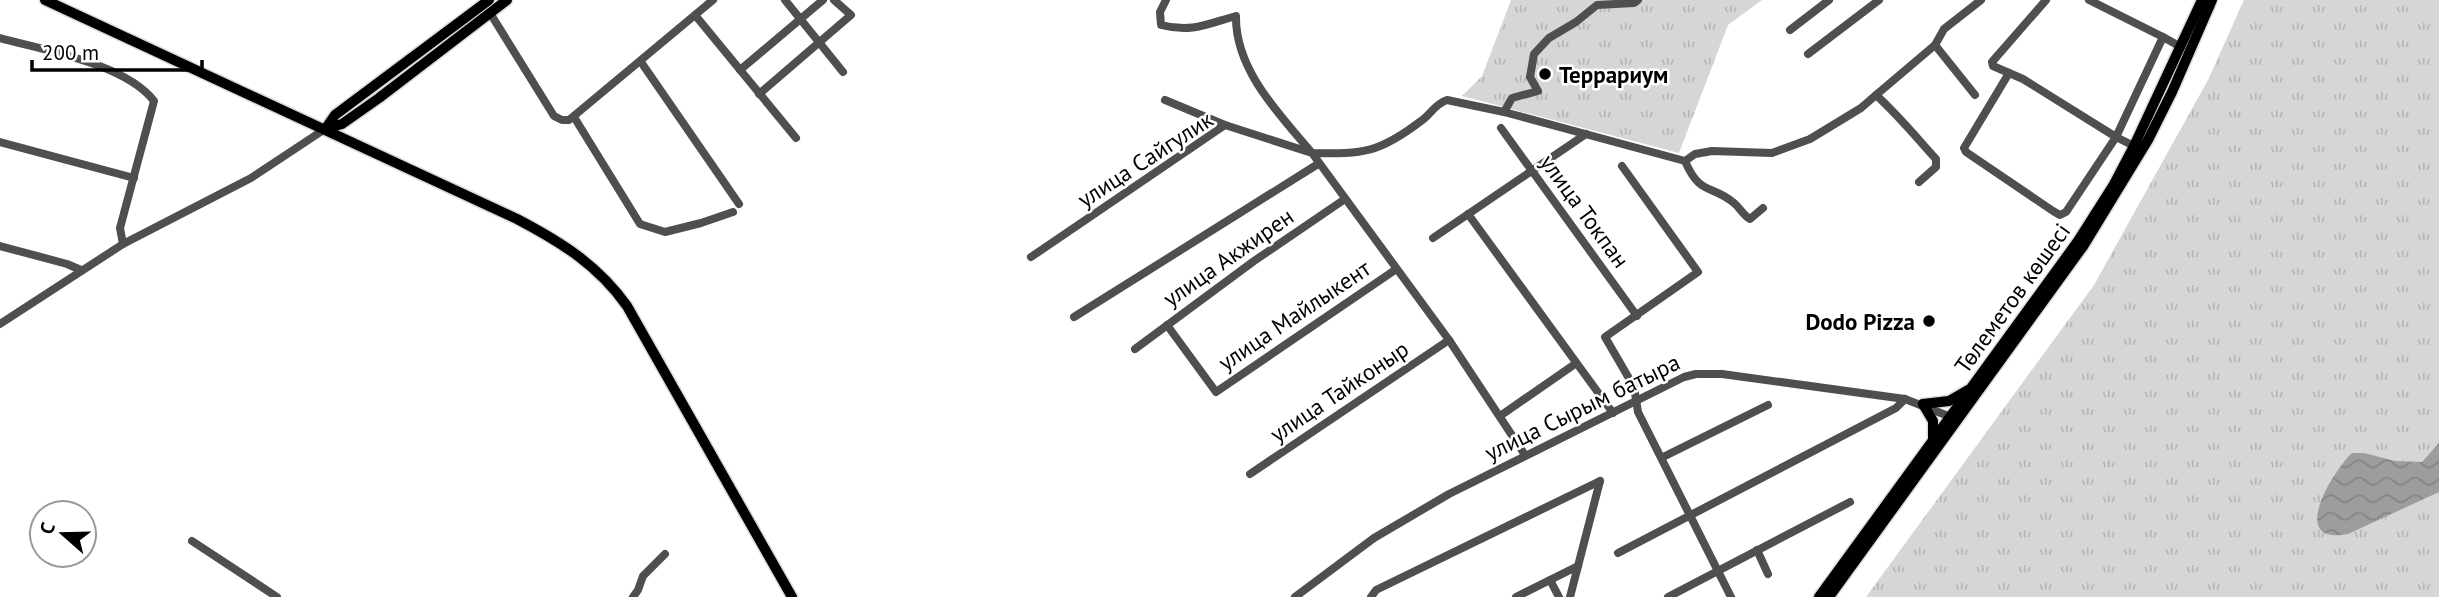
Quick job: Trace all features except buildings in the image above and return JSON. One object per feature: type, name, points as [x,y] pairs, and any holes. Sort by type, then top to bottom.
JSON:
[{"type":"main road","points":[[45,0],[517,219],[560,242],[596,269],[627,306],[792,597]]},
{"type":"main road","points":[[325,129],[335,115],[489,0]]},
{"type":"main road","points":[[325,129],[342,124],[379,98],[507,0]]},
{"type":"main road","name":"Төлеметов көшесі","points":[[1819,597],[1933,441],[1955,418],[1971,388],[2078,241],[2113,186],[2134,146],[2202,0]]},
{"type":"main road","name":"Төлеметов көшесі","points":[[1829,597],[1955,418],[2070,265],[2120,190],[2172,92],[2212,0]]},
{"type":"main road","points":[[1933,441],[1933,421],[1923,404],[1949,401],[1971,388]]},
{"type":"street","points":[[489,13],[554,116],[562,120],[574,117],[713,0]]},
{"type":"street","points":[[785,0],[843,72]]},
{"type":"street","points":[[740,70],[823,0]]},
{"type":"street","points":[[759,94],[851,15],[834,0]]},
{"type":"street","points":[[1166,0],[1160,12],[1161,25],[1174,29],[1199,29],[1236,16],[1237,29],[1253,80],[1312,153],[1395,270],[1449,340],[1525,455]]},
{"type":"street","points":[[1638,0],[1633,4],[1597,5],[1576,22],[1549,38],[1534,54],[1530,77],[1538,92],[1512,98],[1504,113],[1685,161]]},
{"type":"street","points":[[1790,30],[1829,0]]},
{"type":"street","points":[[1808,54],[1879,0]]},
{"type":"street","points":[[1685,161],[1695,154],[1712,150],[1772,153],[1810,139],[1877,95],[1935,45],[1944,29],[1981,0]]},
{"type":"street","points":[[2046,0],[1992,62],[1993,66],[2008,72],[2116,138],[2134,146]]},
{"type":"street","points":[[2089,0],[2181,47]]},
{"type":"street","points":[[695,15],[796,138]]},
{"type":"street","points":[[2008,72],[1964,148],[1966,152],[2060,215],[2066,212],[2116,138],[2163,37]]},
{"type":"street","points":[[0,38],[101,66],[147,92],[153,101],[120,228],[123,244]]},
{"type":"street","points":[[1935,45],[1975,95]]},
{"type":"street","points":[[641,62],[739,204]]},
{"type":"street","points":[[1877,95],[1936,159],[1936,167],[1919,181]]},
{"type":"street","points":[[1165,100],[1225,125]]},
{"type":"street","name":"улица Сайгулик","points":[[1031,257],[1225,125],[1312,153],[1351,154],[1389,144],[1424,118],[1438,103],[1447,100],[1504,113]]},
{"type":"street","points":[[574,117],[640,224],[664,232],[733,212]]},
{"type":"street","name":"улица Токпан","points":[[1501,128],[1637,316]]},
{"type":"street","points":[[0,324],[123,244],[251,178],[325,129]]},
{"type":"street","points":[[1433,238],[1586,134]]},
{"type":"street","points":[[0,142],[134,178]]},
{"type":"street","points":[[1685,161],[1702,188],[1733,202],[1745,216],[1750,219],[1763,208]]},
{"type":"street","points":[[1074,317],[1318,164]]},
{"type":"street","points":[[1622,166],[1698,272],[1605,337],[1634,387],[1638,412],[1731,597]]},
{"type":"street","name":"улица Акжирен","points":[[1135,349],[1345,199]]},
{"type":"street","points":[[1468,214],[1613,413]]},
{"type":"street","points":[[0,246],[82,270]]},
{"type":"street","name":"улица Майлыкент","points":[[1167,325],[1216,393],[1395,270]]},
{"type":"street","name":"улица Тайконыр","points":[[1250,474],[1449,340]]},
{"type":"street","points":[[1500,416],[1575,364]]},
{"type":"street","name":"улица Сырым батыра","points":[[1295,597],[1374,538],[1449,494],[1684,377],[1711,373],[1905,399],[1955,418]]},
{"type":"street","points":[[1618,553],[1896,408],[1905,399]]},
{"type":"street","points":[[1662,457],[1768,405]]},
{"type":"street","points":[[1371,597],[1376,590],[1600,481],[1570,597]]},
{"type":"street","points":[[1668,597],[1850,502]]},
{"type":"street","points":[[192,541],[277,597]]},
{"type":"street","points":[[1757,550],[1768,574]]},
{"type":"street","points":[[633,597],[643,576],[665,554]]},
{"type":"street","points":[[1516,597],[1578,566]]},
{"type":"street","points":[[1550,580],[1559,597]]},
{"type":"green space","points":[[1511,0],[1762,0],[1728,25],[1679,153],[1462,96],[1482,76]]},
{"type":"green space","points":[[2244,0],[2439,0],[2439,597],[1866,597],[2094,285],[2208,80]]},
{"type":"water","points":[[2439,443],[2439,492],[2348,534],[2330,535],[2320,529],[2317,519],[2326,490],[2352,453],[2364,453],[2395,461],[2422,462]]},
{"type":"place","name":"Террариум","points":[[1545,74]]},
{"type":"place","name":"Dodo Pizza","points":[[1929,321]]}]
